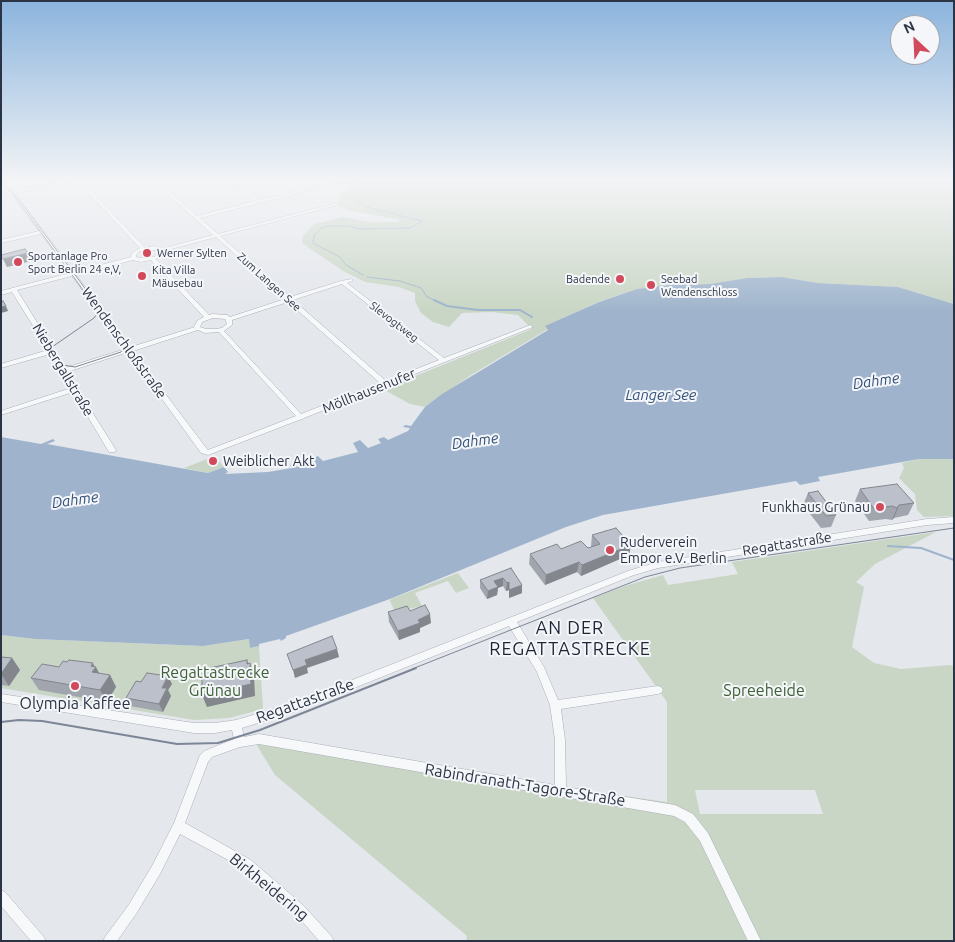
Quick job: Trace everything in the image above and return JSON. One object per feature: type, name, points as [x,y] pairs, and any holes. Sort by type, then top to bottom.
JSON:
[{"type":"street","name":"Wendenschloßstraße","points":[[35,223],[204,451],[208,453]]},
{"type":"street","points":[[119,223],[143,249]]},
{"type":"street","name":"Zum Langen See","points":[[202,223],[385,384]]},
{"type":"street","points":[[133,258],[134,254],[143,249],[154,248],[162,250],[265,223]]},
{"type":"street","points":[[1,242],[42,232]]},
{"type":"street","points":[[1,293],[133,258],[141,260],[153,259],[160,256],[162,250]]},
{"type":"street","points":[[153,259],[207,317]]},
{"type":"street","name":"Slevogtweg","points":[[289,300],[346,281],[444,361]]},
{"type":"street","name":"Niebergallstraße","points":[[14,290],[112,450]]},
{"type":"street","points":[[198,328],[198,324],[207,317],[223,316],[229,319],[289,300]]},
{"type":"street","points":[[64,371],[198,328],[205,331],[220,330],[230,324],[229,319]]},
{"type":"street","name":"Möllhausenufer","points":[[208,453],[530,327]]},
{"type":"street","points":[[220,330],[301,418]]},
{"type":"street","points":[[1,366],[52,350]]},
{"type":"street","points":[[1,413],[75,389]]},
{"type":"street","name":"Regattastraße","points":[[1,698],[194,728],[236,725],[295,707],[631,573],[658,565],[927,522],[954,520]]},
{"type":"street","points":[[511,621],[540,670],[555,706],[560,740],[561,792]]},
{"type":"street","points":[[555,706],[658,690]]},
{"type":"street","points":[[236,725],[240,742]]},
{"type":"street","name":"Rabindranath-Tagore-Straße","points":[[109,941],[132,910],[151,878],[178,826],[204,759],[208,754],[240,742],[259,739],[665,809],[689,818],[704,837],[714,855],[755,941]]},
{"type":"street","name":"Birkheidering","points":[[178,826],[210,842],[246,864],[300,910],[328,941]]},
{"type":"street","points":[[1,896],[40,941]]},
{"type":"green space","points":[[954,223],[954,304],[898,287],[818,283],[782,277],[748,278],[710,284],[669,285],[637,289],[598,302],[546,326],[548,329],[471,375],[425,407],[410,404],[383,389],[532,329],[518,315],[492,312],[462,313],[449,327],[433,322],[421,313],[415,301],[415,293],[399,287],[365,282],[343,271],[302,243],[303,236],[314,224]]},
{"type":"green space","points":[[215,456],[224,467],[208,473],[184,468]]},
{"type":"green space","points":[[941,457],[954,459],[954,516],[924,517],[917,510],[915,494],[899,478],[904,468],[902,463]]},
{"type":"green space","name":"Spreeheide","points":[[936,532],[875,564],[856,582],[864,587],[852,647],[874,663],[901,669],[954,666],[954,941],[466,941],[467,936],[275,775],[256,744],[667,802],[667,702],[593,598],[663,575],[668,585],[738,574],[732,562]],"holes":[[[695,790],[815,790],[823,814],[700,814]]]},
{"type":"green space","points":[[458,573],[469,588],[456,593],[448,581],[415,593],[422,606],[395,612],[390,601],[391,599]]},
{"type":"green space","name":"Regattastrecke Grünau","points":[[1,635],[35,639],[203,646],[250,639],[250,648],[259,646],[263,709],[229,718],[194,720],[1,688]]},
{"type":"water","name":"Langer See","points":[[782,277],[818,283],[898,287],[954,304],[954,459],[919,459],[818,477],[820,481],[800,485],[796,481],[603,515],[566,527],[390,599],[286,636],[281,641],[280,639],[250,648],[249,639],[203,646],[35,639],[1,635],[1,437],[41,444],[53,439],[55,441],[47,444],[208,473],[224,467],[228,472],[225,474],[268,472],[292,468],[290,465],[293,464],[297,467],[316,463],[312,458],[318,456],[323,461],[358,452],[353,443],[360,440],[368,448],[381,443],[378,439],[384,437],[388,440],[408,431],[410,428],[403,427],[405,425],[411,426],[425,407],[442,394],[548,330],[545,326],[599,302],[637,289],[669,285],[710,284],[747,278]]},
{"type":"building","points":[[25,249],[28,253],[3,259],[1,256],[1,255]]},
{"type":"building","points":[[3,301],[6,306],[1,307],[1,302]]},
{"type":"building","points":[[897,484],[914,503],[899,505],[897,508],[892,506],[874,509],[860,489]]},
{"type":"building","points":[[818,491],[836,515],[826,516],[808,493]]},
{"type":"building","points":[[616,528],[631,545],[582,565],[579,562],[546,575],[530,554],[557,544],[561,549],[581,541],[588,548],[600,544],[592,535]]},
{"type":"building","points":[[511,568],[522,585],[509,590],[509,582],[507,583],[503,578],[494,581],[498,587],[488,591],[480,580]]},
{"type":"building","points":[[425,605],[430,614],[418,620],[420,623],[398,631],[388,612],[407,606],[410,611]]},
{"type":"building","points":[[332,636],[337,649],[305,660],[307,665],[293,670],[287,654]]},
{"type":"building","points":[[1,657],[12,658],[1,674]]},
{"type":"building","points":[[69,660],[93,663],[91,666],[96,667],[92,672],[110,675],[100,690],[31,678],[42,664],[59,667],[63,661],[67,662]]},
{"type":"building","points":[[247,660],[247,664],[250,663],[251,684],[202,695],[202,674],[205,673],[205,669]]},
{"type":"building","points":[[147,673],[168,676],[162,688],[167,688],[159,704],[126,698],[136,681],[141,682]]},
{"type":"waterway","points":[[363,275],[346,265],[340,257],[313,243],[314,235],[322,228],[328,226],[349,226],[359,229],[410,228],[419,223]]},
{"type":"waterway","points":[[367,277],[400,281],[421,288],[427,297],[437,301]]},
{"type":"waterway","points":[[434,300],[447,306],[478,310],[520,310],[532,317]]},
{"type":"waterway","points":[[888,546],[921,548],[954,560]]},
{"type":"tram line","points":[[34,223],[97,309],[97,314],[94,318],[52,347],[51,354],[57,364],[75,367],[121,352],[125,347],[125,342],[36,223]]},
{"type":"tram line","points":[[412,669],[645,577],[680,568],[954,528]]},
{"type":"tram line","points":[[1,722],[19,720],[42,721],[177,744],[218,743],[260,730],[416,668]]},
{"type":"place","name":"Werner Sylten","points":[[147,253]]},
{"type":"place","name":"Sportanlage Pro Sport Berlin 24 e,V,","points":[[18,262]]},
{"type":"place","name":"Kita Villa Mäusebau","points":[[142,276]]},
{"type":"place","name":"Badende","points":[[620,279]]},
{"type":"place","name":"Seebad Wendenschloss","points":[[651,285]]},
{"type":"place","name":"Weiblicher Akt","points":[[213,461]]},
{"type":"place","name":"Funkhaus Grünau","points":[[880,507]]},
{"type":"place","name":"Ruderverein Empor e.V. Berlin","points":[[610,550]]},
{"type":"place","name":"Olympia Kaffee","points":[[75,686]]},
{"type":"district","name":"AN DER REGATTASTRECKE","points":[[570,638]]},
{"type":"water label","name":"Dahme","points":[[876,381]]},
{"type":"water label","name":"Dahme","points":[[475,441]]},
{"type":"water label","name":"Dahme","points":[[75,500]]}]
